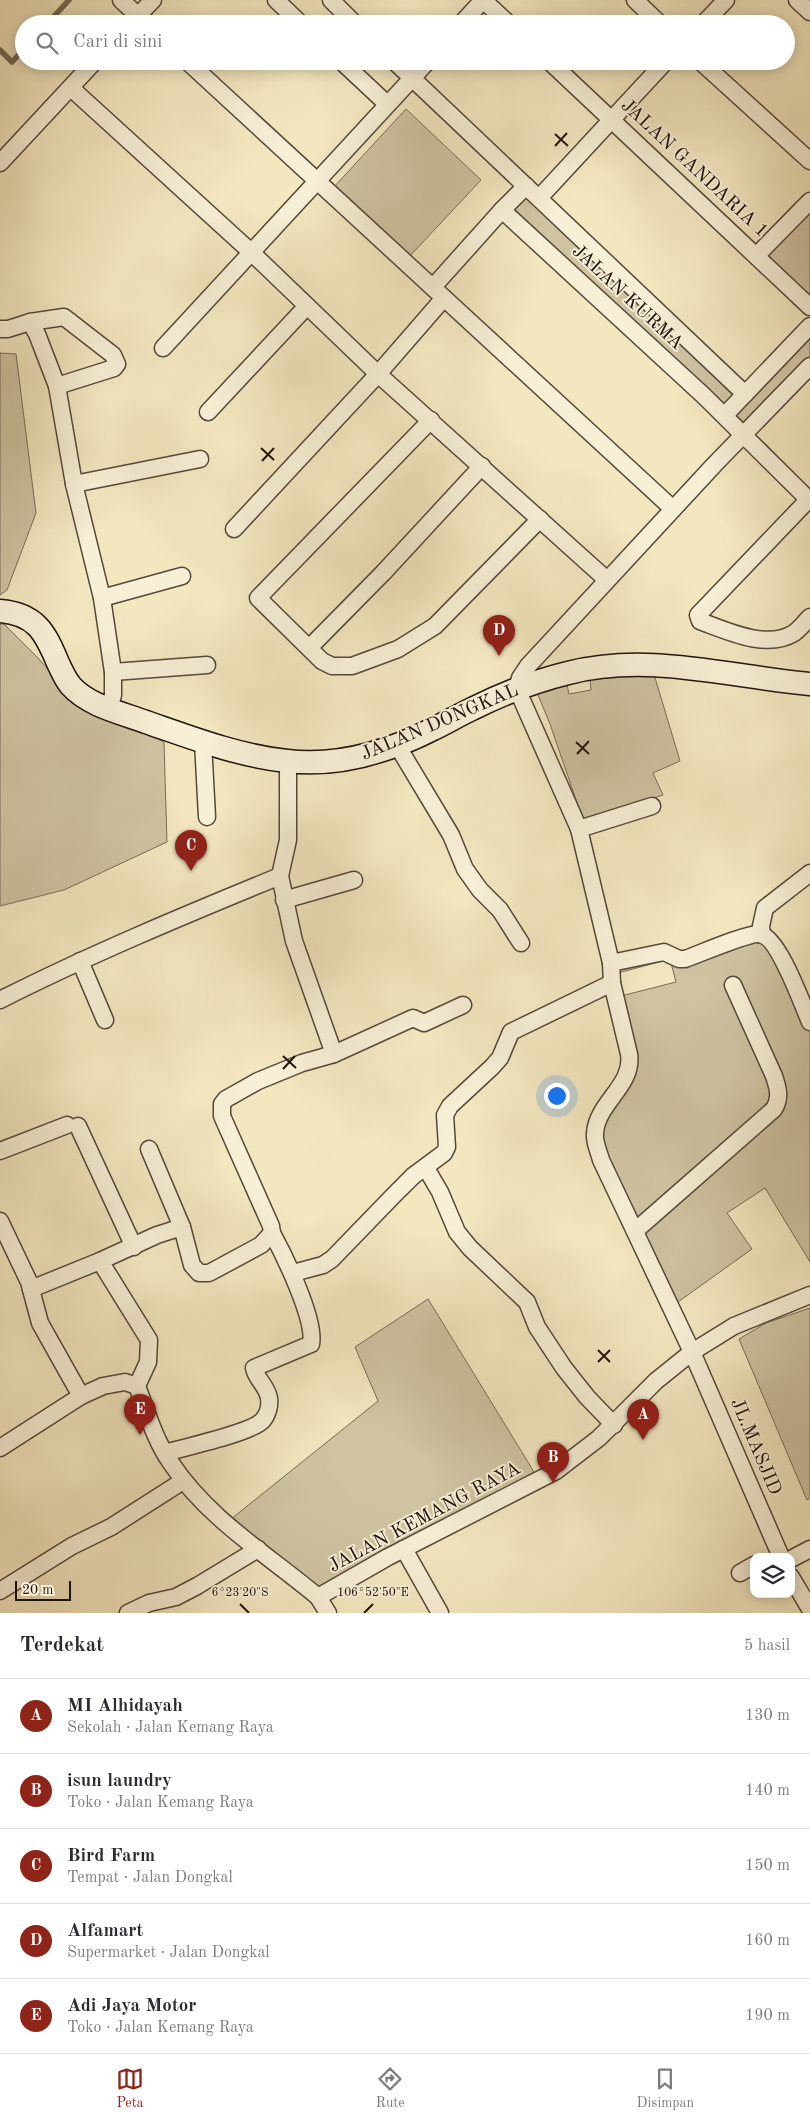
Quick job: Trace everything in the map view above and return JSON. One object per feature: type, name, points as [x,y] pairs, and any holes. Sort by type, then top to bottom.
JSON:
[{"type":"street","points":[[121,0],[133,15]]},
{"type":"street","points":[[142,15],[153,0]]},
{"type":"street","points":[[276,0],[292,15]]},
{"type":"street","points":[[331,0],[347,15]]},
{"type":"street","points":[[469,15],[483,0],[499,15]]},
{"type":"street","points":[[635,0],[651,15]]},
{"type":"street","points":[[712,15],[726,0]]},
{"type":"street","points":[[797,0],[810,12]]},
{"type":"street","points":[[0,163],[87,70]]},
{"type":"street","points":[[197,70],[673,510]]},
{"type":"street","points":[[351,70],[387,104]]},
{"type":"street","name":"JALAN KURMA","points":[[403,70],[745,394]]},
{"type":"street","points":[[163,348],[420,70]]},
{"type":"street","name":"JALAN GANDARIA 1","points":[[559,70],[810,307]]},
{"type":"street","points":[[539,198],[658,70]]},
{"type":"street","points":[[710,70],[810,161]]},
{"type":"street","points":[[71,88],[251,252],[378,374],[607,580]]},
{"type":"street","points":[[234,529],[378,374],[502,210],[526,186]]},
{"type":"street","points":[[757,255],[810,201]]},
{"type":"street","name":"JALAN KURMA","points":[[502,210],[724,415],[743,436],[810,500]]},
{"type":"street","points":[[208,412],[307,306]]},
{"type":"street","points":[[0,329],[64,317],[113,355],[117,364],[114,368],[57,386]]},
{"type":"street","points":[[30,322],[37,334],[57,386],[74,484],[102,598],[113,672],[113,695],[109,709]]},
{"type":"street","points":[[724,415],[810,326]]},
{"type":"street","points":[[517,689],[520,678],[528,666],[810,366]]},
{"type":"street","points":[[430,420],[258,598],[326,664],[339,667],[352,666],[398,648],[435,626],[540,519]]},
{"type":"street","points":[[74,484],[200,459]]},
{"type":"street","points":[[309,648],[383,573],[482,466]]},
{"type":"street","points":[[810,500],[697,617],[700,621],[746,638],[781,640],[795,633],[810,616]]},
{"type":"street","points":[[102,598],[182,576]]},
{"type":"street","name":"JALAN DONGKAL","points":[[0,611],[18,613],[36,624],[43,632],[64,678],[71,686],[90,700],[109,709],[203,742],[288,762],[353,759],[397,745],[517,689],[567,673],[632,664],[678,667],[810,684]]},
{"type":"street","points":[[113,672],[207,665]]},
{"type":"street","name":"JL.MASJID","points":[[517,689],[580,829],[611,963],[612,983],[630,1063],[624,1081],[600,1115],[594,1135],[601,1160],[692,1352],[779,1553]]},
{"type":"street","points":[[203,742],[207,817]]},
{"type":"street","points":[[397,745],[451,835],[465,869],[480,890],[500,910],[521,943]]},
{"type":"street","points":[[288,762],[288,840],[280,876],[284,900],[301,964],[320,1011],[334,1054]]},
{"type":"street","points":[[580,829],[652,806]]},
{"type":"street","points":[[762,935],[761,926],[765,908],[810,874]]},
{"type":"street","points":[[0,1000],[143,932],[280,876]]},
{"type":"street","points":[[284,900],[354,880]]},
{"type":"street","points":[[611,963],[664,952],[679,959],[685,959],[742,938],[758,934],[762,935],[777,950],[790,974],[810,1022]]},
{"type":"street","points":[[80,962],[105,1020]]},
{"type":"street","points":[[293,1272],[323,1265],[332,1259],[379,1209],[414,1176],[438,1160],[447,1147],[445,1115],[450,1106],[500,1058],[512,1032],[612,983]]},
{"type":"street","points":[[636,1232],[774,1109],[778,1102],[778,1090],[774,1076],[733,985]]},
{"type":"street","points":[[165,1453],[242,1432],[263,1420],[269,1410],[270,1398],[265,1384],[256,1374],[254,1368],[311,1344],[312,1339],[311,1329],[293,1272],[272,1233],[271,1226],[225,1124],[221,1110],[222,1104],[234,1094],[258,1081],[302,1063],[334,1054],[412,1018],[424,1023],[463,1005]]},
{"type":"street","points":[[0,1151],[73,1126],[134,1247]]},
{"type":"street","points":[[150,1149],[182,1227],[192,1265],[200,1273],[204,1274],[261,1245],[272,1233]]},
{"type":"street","points":[[426,1168],[440,1192],[450,1221],[457,1232],[470,1248],[527,1302],[537,1327],[564,1368],[587,1397],[614,1425]]},
{"type":"street","points":[[0,1221],[31,1289],[40,1323],[82,1396]]},
{"type":"street","points":[[31,1289],[182,1227]]},
{"type":"street","points":[[0,1448],[82,1396],[112,1383],[125,1382],[136,1386],[148,1362],[149,1340],[100,1261]]},
{"type":"street","name":"JALAN KEMANG RAYA","points":[[136,1386],[165,1453],[183,1481],[205,1504],[318,1597],[404,1548],[556,1471],[614,1425],[656,1381],[692,1352],[734,1326],[810,1295]]},
{"type":"street","points":[[0,1591],[183,1481]]},
{"type":"street","points":[[404,1548],[440,1613]]},
{"type":"street","points":[[128,1613],[149,1603],[183,1594],[258,1549]]},
{"type":"street","points":[[793,1553],[810,1549]]},
{"type":"street","points":[[795,1584],[810,1609]]},
{"type":"street","points":[[318,1597],[328,1613]]},
{"type":"shaded area","points":[[406,109],[481,180],[409,257],[334,187]]},
{"type":"shaded area","points":[[526,186],[745,393],[810,326],[810,366],[743,436],[502,210]]},
{"type":"shaded area","points":[[810,208],[810,295],[768,256]]},
{"type":"shaded area","points":[[0,353],[16,354],[36,513],[7,590],[0,595]]},
{"type":"shaded area","points":[[0,624],[4,624],[38,658],[78,704],[164,742],[167,842],[64,890],[0,906]]},
{"type":"shaded area","points":[[653,671],[680,761],[653,773],[663,795],[583,820],[550,724],[536,690],[566,680],[569,694],[591,690],[590,678]]},
{"type":"shaded area","points":[[758,934],[810,1022],[810,1262],[765,1188],[727,1213],[752,1249],[671,1307],[635,1231],[596,1123],[624,1081],[611,963],[671,954]],"holes":[[[670,959],[676,982],[621,996],[618,973]]]},
{"type":"shaded area","points":[[428,1299],[539,1480],[318,1597],[226,1523],[378,1401],[355,1347]]},
{"type":"shaded area","points":[[810,1308],[810,1498],[807,1500],[739,1339],[766,1323]]},
{"type":"waterway","points":[[55,15],[69,0]]},
{"type":"waterway","points":[[0,50],[12,62],[15,59]]},
{"type":"place","name":"Alfamart","points":[[499,656]]},
{"type":"place","name":"Bird Farm","points":[[191,871]]},
{"type":"place","name":"Adi Jaya Motor","points":[[140,1435]]},
{"type":"place","name":"MI Alhidayah","points":[[643,1440]]},
{"type":"place","name":"isun laundry","points":[[553,1483]]}]
